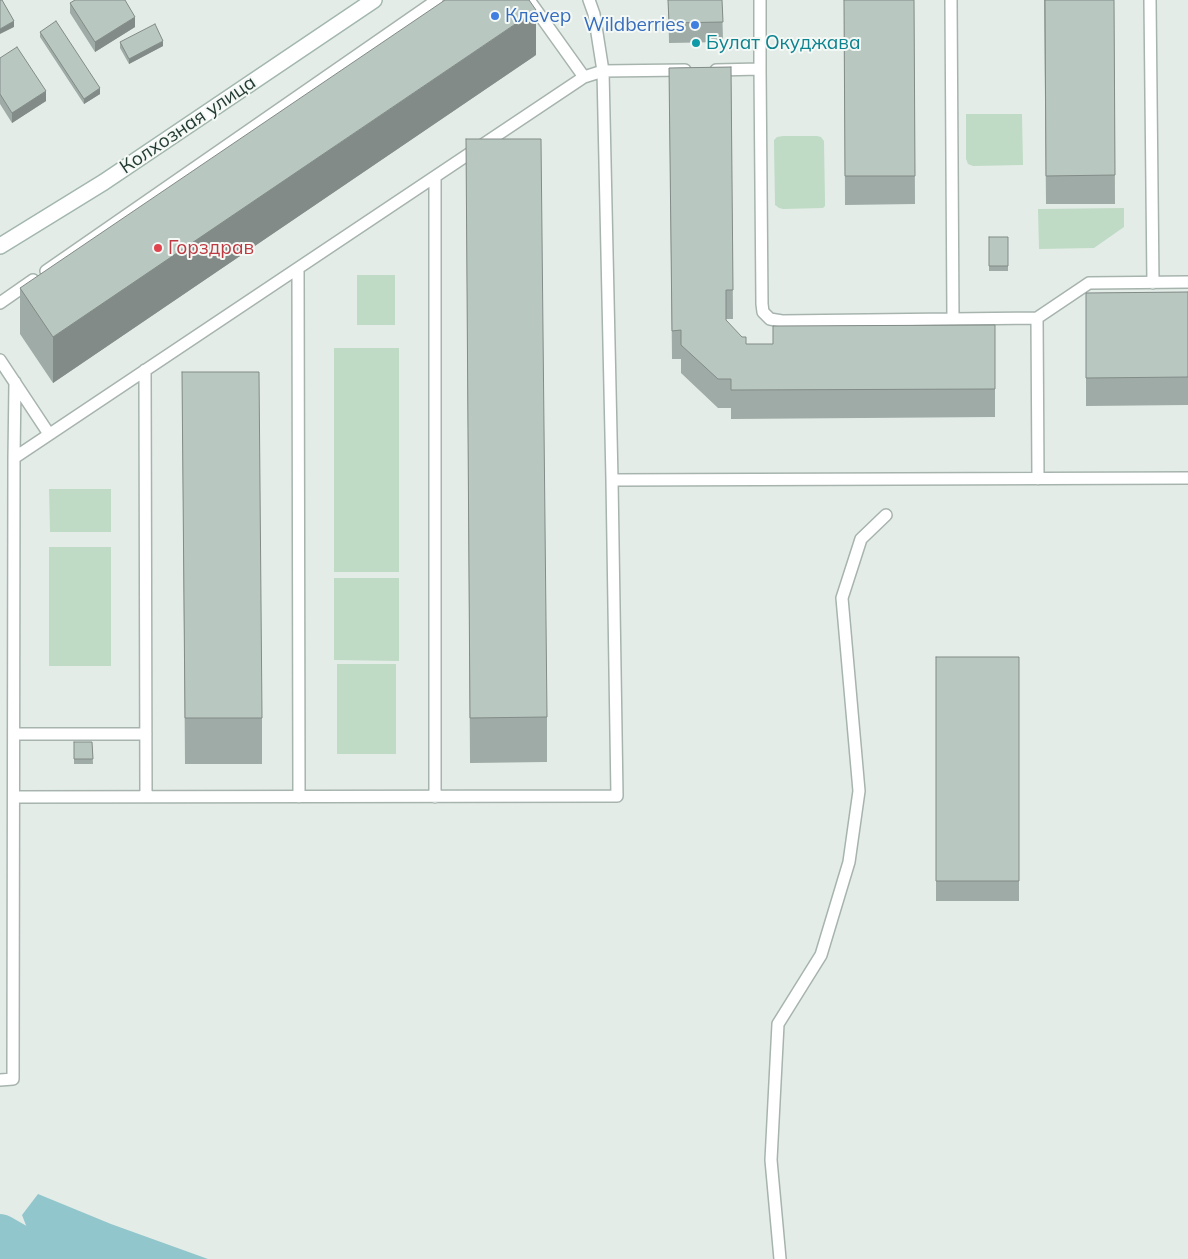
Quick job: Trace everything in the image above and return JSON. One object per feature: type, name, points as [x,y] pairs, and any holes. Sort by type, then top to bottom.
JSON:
[{"type":"main road","name":"Колхозная улица","points":[[0,246],[104,182],[374,0]]},
{"type":"lane","points":[[0,303],[437,0]]},
{"type":"lane","points":[[529,0],[584,77]]},
{"type":"lane","points":[[14,797],[617,796],[603,71],[594,14],[589,0]]},
{"type":"lane","points":[[760,0],[762,304],[763,312],[770,319],[782,321],[1037,318],[1089,283],[1188,282]]},
{"type":"lane","points":[[951,0],[953,319]]},
{"type":"lane","points":[[1150,0],[1153,282]]},
{"type":"lane","points":[[14,458],[584,77],[603,71],[760,69]]},
{"type":"lane","points":[[434,177],[435,797]]},
{"type":"lane","points":[[298,268],[299,797]]},
{"type":"lane","points":[[1037,318],[1038,479]]},
{"type":"lane","points":[[0,360],[49,434]]},
{"type":"lane","points":[[145,370],[146,797]]},
{"type":"lane","points":[[0,1080],[13,1079],[15,382]]},
{"type":"lane","points":[[612,480],[1188,478]]},
{"type":"lane","points":[[780,1259],[771,1160],[778,1024],[821,955],[849,862],[859,791],[842,598],[862,539],[886,515]]},
{"type":"lane","points":[[14,734],[146,734]]},
{"type":"green space","points":[[966,114],[1022,114],[1023,165],[973,166],[968,164],[966,159]]},
{"type":"green space","points":[[817,136],[821,137],[824,141],[825,206],[823,208],[783,209],[775,205],[774,140],[777,137]]},
{"type":"green space","points":[[1124,208],[1124,227],[1094,248],[1039,249],[1038,209]]},
{"type":"green space","points":[[357,275],[395,275],[395,325],[357,325]]},
{"type":"green space","points":[[334,348],[399,348],[399,572],[334,572]]},
{"type":"green space","points":[[49,489],[111,489],[111,532],[50,532]]},
{"type":"green space","points":[[49,547],[111,547],[111,666],[49,666]]},
{"type":"green space","points":[[334,578],[399,578],[399,661],[334,660]]},
{"type":"green space","points":[[337,664],[396,664],[396,754],[337,754]]},
{"type":"water","points":[[38,1194],[111,1224],[208,1259],[39,1259],[22,1215]]},
{"type":"building","points":[[0,0],[2,0],[14,21],[0,29]]},
{"type":"building","points":[[75,0],[125,0],[135,17],[95,42],[70,3]]},
{"type":"building","points":[[445,0],[529,0],[536,10],[53,337],[20,288]]},
{"type":"building","points":[[668,0],[722,0],[723,22],[669,23]]},
{"type":"building","points":[[844,0],[914,0],[915,176],[845,176]]},
{"type":"building","points":[[1045,0],[1114,0],[1115,175],[1046,176]]},
{"type":"building","points":[[56,21],[100,88],[84,99],[40,32]]},
{"type":"building","points":[[155,24],[163,41],[129,59],[120,42]]},
{"type":"building","points":[[17,47],[46,91],[12,113],[0,94],[0,58]]},
{"type":"building","points":[[731,67],[733,290],[726,290],[726,320],[742,337],[746,337],[746,344],[773,344],[773,326],[995,325],[995,389],[731,390],[731,379],[718,379],[681,345],[681,330],[672,331],[669,68]]},
{"type":"building","points":[[466,139],[541,139],[547,717],[470,718]]},
{"type":"building","points":[[989,237],[1008,237],[1008,266],[989,266]]},
{"type":"building","points":[[1188,292],[1188,377],[1086,378],[1086,293]]},
{"type":"building","points":[[182,372],[259,372],[262,718],[185,718]]},
{"type":"building","points":[[936,657],[1019,657],[1019,881],[936,881]]},
{"type":"building","points":[[74,742],[92,742],[93,759],[74,759]]},
{"type":"waterway","points":[[0,1236],[40,1259]]},
{"type":"place","name":"Клеvер","points":[[495,16]]},
{"type":"place","name":"Wildberries","points":[[695,25]]},
{"type":"place","name":"Булат Окуджава","points":[[696,43]]},
{"type":"place","name":"Горздрав","points":[[158,248]]}]
